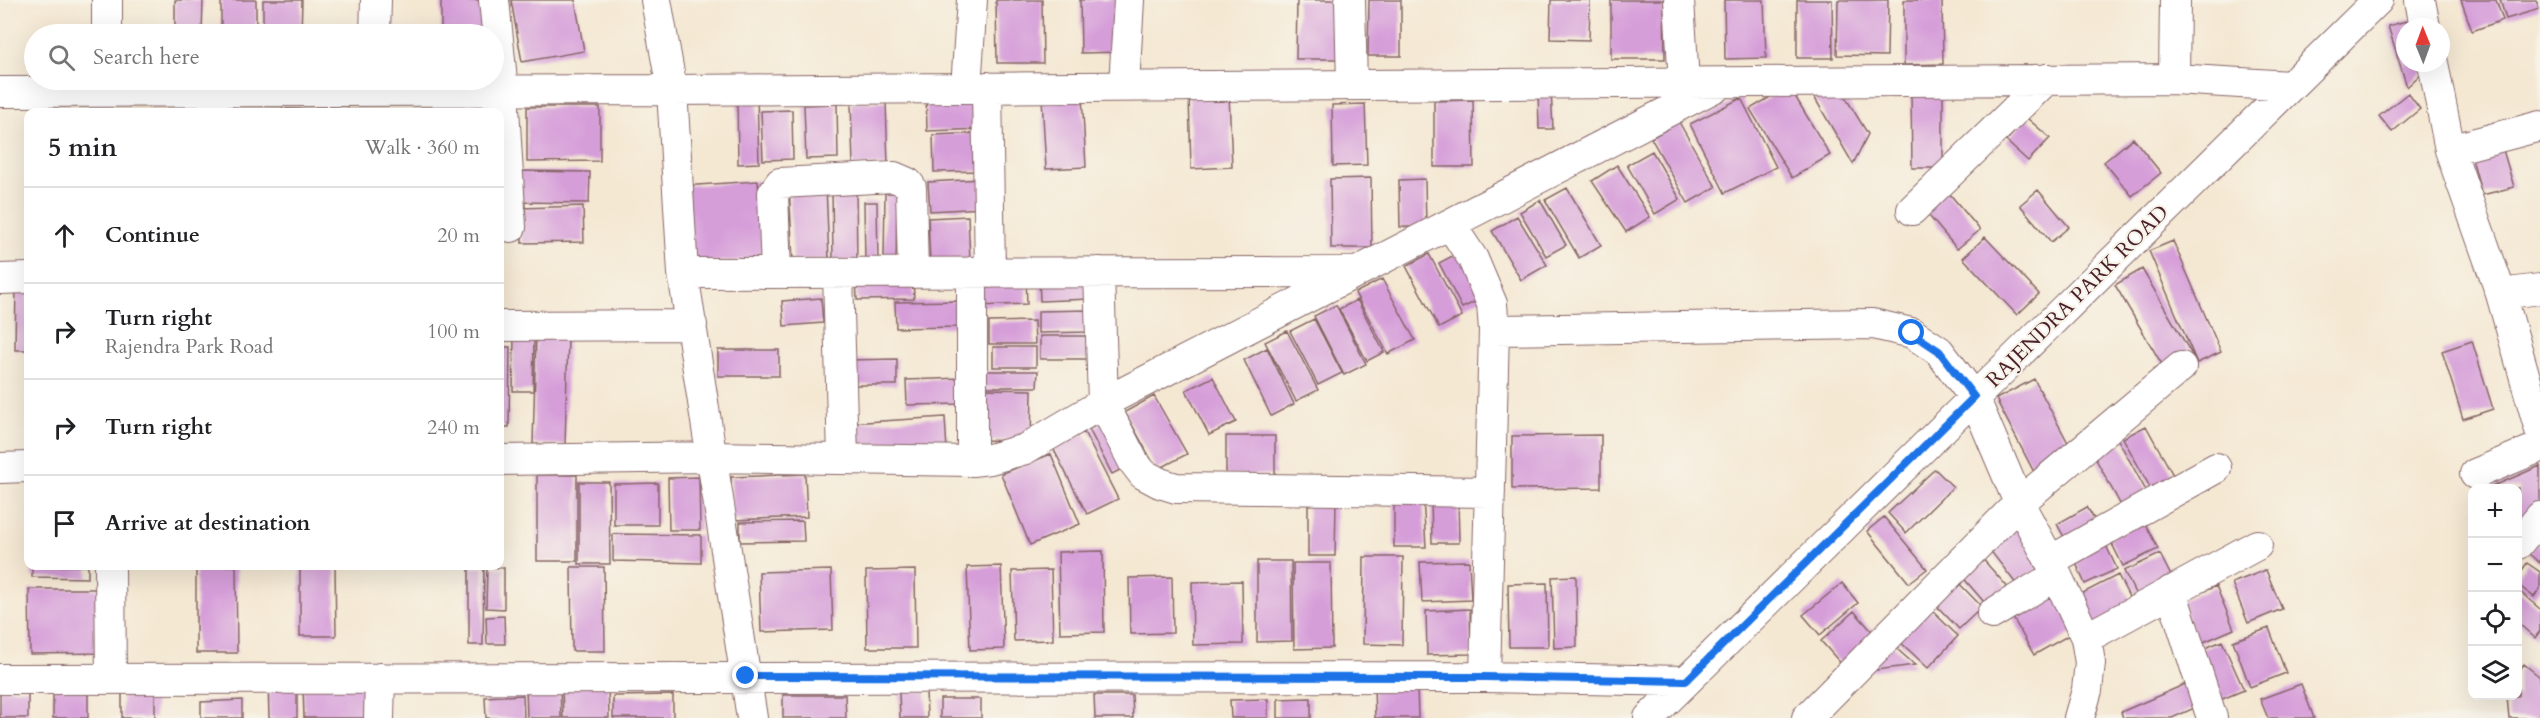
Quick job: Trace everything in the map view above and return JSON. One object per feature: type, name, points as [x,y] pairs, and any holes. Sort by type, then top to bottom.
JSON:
[{"type":"street","points":[[107,0],[107,24]]},
{"type":"street","points":[[375,24],[376,0]]},
{"type":"street","points":[[494,0],[496,24]]},
{"type":"street","points":[[656,0],[672,90],[684,273],[752,718]]},
{"type":"street","points":[[972,0],[977,87],[981,273],[972,461]]},
{"type":"street","points":[[1124,86],[1129,0]]},
{"type":"street","points":[[1350,0],[1352,85]]},
{"type":"street","points":[[1679,0],[1684,83]]},
{"type":"street","points":[[2174,79],[2175,0]]},
{"type":"street","name":"RAJENDRA PARK ROAD","points":[[1648,718],[2378,0]]},
{"type":"street","points":[[2420,0],[2423,18]]},
{"type":"street","points":[[2435,72],[2450,150],[2501,294],[2540,430]]},
{"type":"street","points":[[1912,210],[2047,79]]},
{"type":"street","points":[[0,92],[229,102],[503,90],[2047,79],[2174,79],[2290,86]]},
{"type":"street","points":[[504,460],[712,457],[972,461],[990,459],[1025,449],[1103,403],[1726,81]]},
{"type":"street","points":[[503,90],[511,227]]},
{"type":"street","points":[[2450,150],[2540,126]]},
{"type":"street","points":[[776,272],[773,193],[780,183],[894,177],[909,183],[911,187],[914,273]]},
{"type":"street","points":[[1450,224],[1473,259],[1492,304],[1494,330],[1485,677]]},
{"type":"street","points":[[1099,272],[1103,403],[1133,461],[1143,474],[1176,488],[1490,492]]},
{"type":"street","points":[[684,273],[1359,272]]},
{"type":"street","points":[[838,273],[843,459]]},
{"type":"street","points":[[0,279],[24,278]]},
{"type":"street","points":[[2501,294],[2540,289]]},
{"type":"street","points":[[1494,330],[1873,324],[1912,333],[1939,351],[1974,397],[2019,503],[2054,568],[2086,638],[2089,672],[2087,690],[2079,718]]},
{"type":"street","points":[[504,326],[692,325]]},
{"type":"street","points":[[1807,718],[2019,503],[2181,367]]},
{"type":"street","points":[[2475,474],[2540,447]]},
{"type":"street","points":[[0,468],[24,467]]},
{"type":"street","points":[[1992,614],[2054,568],[2216,468]]},
{"type":"street","points":[[2522,538],[2540,516]]},
{"type":"street","points":[[2086,638],[2257,545]]},
{"type":"street","points":[[110,570],[111,679]]},
{"type":"street","points":[[2170,591],[2212,718]]},
{"type":"street","points":[[0,679],[746,676],[1485,677],[1686,681]]},
{"type":"street","points":[[379,718],[380,678]]},
{"type":"building","points":[[175,0],[203,0],[202,24],[175,24]]},
{"type":"building","points":[[221,0],[256,0],[256,24],[221,24]]},
{"type":"building","points":[[263,0],[302,0],[301,24],[263,24]]},
{"type":"building","points":[[441,0],[488,0],[490,24],[441,24]]},
{"type":"building","points":[[511,0],[575,0],[584,51],[522,62]]},
{"type":"building","points":[[996,0],[1042,0],[1043,63],[997,63]]},
{"type":"building","points":[[1080,0],[1122,0],[1123,52],[1081,53]]},
{"type":"building","points":[[1297,0],[1338,0],[1338,59],[1296,59]]},
{"type":"building","points":[[1369,0],[1401,0],[1401,56],[1368,56]]},
{"type":"building","points":[[1551,0],[1590,0],[1589,40],[1550,39]]},
{"type":"building","points":[[1611,0],[1664,0],[1665,59],[1611,59]]},
{"type":"building","points":[[1724,0],[1764,0],[1766,58],[1725,59]]},
{"type":"building","points":[[1797,0],[1832,0],[1833,58],[1797,58]]},
{"type":"building","points":[[1838,0],[1888,0],[1887,56],[1837,55]]},
{"type":"building","points":[[1904,0],[1942,0],[1943,64],[1904,65]]},
{"type":"building","points":[[2461,0],[2496,0],[2503,20],[2472,31]]},
{"type":"building","points":[[2500,0],[2536,0],[2539,9],[2506,19]]},
{"type":"building","points":[[2396,24],[2396,52],[2388,26]]},
{"type":"building","points":[[2402,72],[2423,72],[2407,87]]},
{"type":"building","points":[[1836,82],[1868,134],[1853,164],[1813,95]]},
{"type":"building","points":[[1789,86],[1830,155],[1792,178],[1750,109]]},
{"type":"building","points":[[1538,90],[1551,90],[1553,129],[1539,129]]},
{"type":"building","points":[[1911,92],[1943,92],[1943,168],[1912,168]]},
{"type":"building","points":[[982,93],[983,129],[927,131],[926,95]]},
{"type":"building","points":[[2408,93],[2420,109],[2392,132],[2379,116]]},
{"type":"building","points":[[1082,95],[1086,167],[1046,169],[1042,98]]},
{"type":"building","points":[[1229,95],[1232,167],[1191,169],[1189,96]]},
{"type":"building","points":[[757,96],[759,163],[738,164],[737,97]]},
{"type":"building","points":[[1741,98],[1776,167],[1725,193],[1690,124]]},
{"type":"building","points":[[1473,100],[1474,167],[1434,167],[1434,101]]},
{"type":"building","points":[[886,102],[888,166],[853,166],[851,103]]},
{"type":"building","points":[[837,104],[838,158],[806,159],[804,105]]},
{"type":"building","points":[[1365,104],[1367,165],[1333,166],[1332,105]]},
{"type":"building","points":[[527,107],[600,107],[600,161],[527,162]]},
{"type":"building","points":[[792,110],[793,159],[763,160],[761,111]]},
{"type":"building","points":[[2027,118],[2050,138],[2028,161],[2006,141]]},
{"type":"building","points":[[1679,122],[1716,187],[1688,203],[1651,138]]},
{"type":"building","points":[[982,133],[983,171],[934,172],[933,135]]},
{"type":"building","points":[[2133,138],[2161,173],[2132,196],[2104,162]]},
{"type":"building","points":[[2501,143],[2514,187],[2482,195],[2470,151]]},
{"type":"building","points":[[1652,151],[1680,199],[1655,214],[1627,165]]},
{"type":"building","points":[[1617,165],[1650,217],[1626,232],[1592,181]]},
{"type":"building","points":[[519,171],[590,172],[589,203],[518,202]]},
{"type":"building","points":[[1371,178],[1372,248],[1331,248],[1330,179]]},
{"type":"building","points":[[982,179],[984,208],[930,211],[928,182]]},
{"type":"building","points":[[1425,179],[1426,227],[1400,227],[1399,180]]},
{"type":"building","points":[[758,181],[763,259],[687,264],[682,186]]},
{"type":"building","points":[[826,185],[829,260],[793,261],[789,186]]},
{"type":"building","points":[[1943,186],[1980,230],[1957,249],[1920,205]]},
{"type":"building","points":[[1567,188],[1601,245],[1579,258],[1545,200]]},
{"type":"building","points":[[832,189],[856,189],[857,261],[833,261]]},
{"type":"building","points":[[2038,190],[2069,227],[2051,242],[2020,205]]},
{"type":"building","points":[[885,193],[897,193],[896,260],[884,259]]},
{"type":"building","points":[[1540,200],[1566,245],[1546,256],[1520,212]]},
{"type":"building","points":[[864,202],[877,202],[878,262],[865,262]]},
{"type":"building","points":[[583,206],[584,242],[522,243],[521,208]]},
{"type":"building","points":[[968,216],[970,261],[930,262],[928,218]]},
{"type":"building","points":[[1517,216],[1547,265],[1521,280],[1492,231]]},
{"type":"building","points":[[1985,237],[2039,294],[2017,315],[1963,258]]},
{"type":"building","points":[[2173,241],[2221,352],[2197,363],[2149,251]]},
{"type":"building","points":[[1464,250],[1488,296],[1462,308],[1439,263]]},
{"type":"building","points":[[1429,254],[1462,316],[1439,328],[1406,266]]},
{"type":"building","points":[[2142,269],[2194,358],[2167,373],[2115,285]]},
{"type":"building","points":[[913,274],[914,299],[857,300],[856,275]]},
{"type":"building","points":[[1088,276],[1090,299],[1040,301],[1039,278]]},
{"type":"building","points":[[1026,277],[1027,304],[979,306],[978,278]]},
{"type":"building","points":[[1382,279],[1415,340],[1388,354],[1355,293]]},
{"type":"building","points":[[16,284],[24,284],[24,350],[15,350]]},
{"type":"building","points":[[821,298],[823,323],[784,326],[782,301]]},
{"type":"building","points":[[1357,300],[1384,352],[1367,361],[1339,309]]},
{"type":"building","points":[[959,301],[959,327],[896,328],[895,302]]},
{"type":"building","points":[[1336,305],[1366,364],[1344,375],[1314,316]]},
{"type":"building","points":[[1090,310],[1091,332],[1038,333],[1038,311]]},
{"type":"building","points":[[1314,319],[1342,373],[1318,385],[1290,331]]},
{"type":"building","points":[[1034,321],[1035,344],[989,344],[989,322]]},
{"type":"building","points":[[1287,331],[1318,390],[1296,401],[1265,342]]},
{"type":"building","points":[[536,336],[568,337],[565,445],[533,444]]},
{"type":"building","points":[[1040,336],[1089,336],[1088,359],[1040,359]]},
{"type":"building","points":[[514,337],[534,337],[533,391],[513,391]]},
{"type":"building","points":[[2472,341],[2493,409],[2463,419],[2442,351]]},
{"type":"building","points":[[504,347],[510,347],[509,427],[504,427]]},
{"type":"building","points":[[993,347],[1036,347],[1036,367],[993,367]]},
{"type":"building","points":[[1267,348],[1294,404],[1271,416],[1244,360]]},
{"type":"building","points":[[718,350],[779,350],[779,376],[718,376]]},
{"type":"building","points":[[897,359],[897,385],[847,385],[847,360]]},
{"type":"building","points":[[982,371],[1038,371],[1037,387],[982,387]]},
{"type":"building","points":[[1213,377],[1236,422],[1209,435],[1186,390]]},
{"type":"building","points":[[962,378],[963,404],[907,405],[906,380]]},
{"type":"building","points":[[2034,379],[2074,454],[2035,474],[1996,399]]},
{"type":"building","points":[[981,389],[1032,390],[1031,441],[980,440]]},
{"type":"building","points":[[1154,396],[1187,454],[1157,470],[1125,412]]},
{"type":"building","points":[[945,417],[947,451],[852,456],[850,423]]},
{"type":"building","points":[[1109,419],[1132,464],[1112,474],[1089,429]]},
{"type":"building","points":[[2146,426],[2179,486],[2156,498],[2123,438]]},
{"type":"building","points":[[1084,432],[1118,499],[1087,514],[1053,448]]},
{"type":"building","points":[[1601,435],[1601,488],[1512,489],[1512,436]]},
{"type":"building","points":[[1226,436],[1275,436],[1275,475],[1226,475]]},
{"type":"building","points":[[2116,436],[2150,498],[2124,511],[2091,450]]},
{"type":"building","points":[[1051,454],[1080,524],[1030,545],[1001,474]]},
{"type":"building","points":[[2540,466],[2540,503],[2522,523],[2522,484],[2498,484]]},
{"type":"building","points":[[1935,469],[1953,487],[1906,533],[1888,513]]},
{"type":"building","points":[[805,474],[807,517],[732,520],[731,477]]},
{"type":"building","points":[[537,475],[577,475],[577,561],[537,561]]},
{"type":"building","points":[[699,477],[700,530],[669,530],[668,478]]},
{"type":"building","points":[[579,482],[609,482],[610,564],[579,564]]},
{"type":"building","points":[[658,483],[658,525],[614,525],[614,484]]},
{"type":"building","points":[[1458,494],[1459,543],[1432,543],[1431,495]]},
{"type":"building","points":[[1423,497],[1426,547],[1394,547],[1394,498]]},
{"type":"building","points":[[1308,503],[1336,503],[1335,556],[1308,556]]},
{"type":"building","points":[[2087,507],[2101,531],[2070,548],[2057,524]]},
{"type":"building","points":[[1884,517],[1927,569],[1909,583],[1867,531]]},
{"type":"building","points":[[803,521],[804,541],[740,542],[740,522]]},
{"type":"building","points":[[2144,521],[2158,549],[2123,566],[2109,538]]},
{"type":"building","points":[[2014,523],[2045,563],[2017,585],[1986,545]]},
{"type":"building","points":[[613,534],[701,535],[701,563],[613,561]]},
{"type":"building","points":[[2103,539],[2117,569],[2085,584],[2072,554]]},
{"type":"building","points":[[2540,541],[2540,563],[2529,554]]},
{"type":"building","points":[[1103,551],[1104,632],[1060,633],[1058,552]]},
{"type":"building","points":[[2160,554],[2175,584],[2139,601],[2124,571]]},
{"type":"building","points":[[1980,556],[2011,591],[1990,609],[1960,574]]},
{"type":"building","points":[[1364,557],[1403,557],[1402,645],[1363,644]]},
{"type":"building","points":[[1257,561],[1291,561],[1292,641],[1257,642]]},
{"type":"building","points":[[1469,561],[1471,600],[1422,602],[1420,562]]},
{"type":"building","points":[[1293,563],[1331,563],[1332,648],[1294,649]]},
{"type":"building","points":[[2527,563],[2540,572],[2540,589],[2534,597],[2522,588],[2522,570]]},
{"type":"building","points":[[1001,566],[1004,649],[970,650],[967,567]]},
{"type":"building","points":[[571,567],[604,567],[605,651],[572,651]]},
{"type":"building","points":[[32,570],[88,570],[88,578],[32,577]]},
{"type":"building","points":[[196,570],[236,570],[237,653],[196,653]]},
{"type":"building","points":[[300,570],[335,570],[336,636],[300,636]]},
{"type":"building","points":[[469,570],[484,570],[483,645],[469,645]]},
{"type":"building","points":[[487,570],[504,570],[504,609],[486,608]]},
{"type":"building","points":[[831,570],[833,630],[761,632],[759,572]]},
{"type":"building","points":[[915,570],[916,648],[867,648],[866,571]]},
{"type":"building","points":[[1051,570],[1053,640],[1014,641],[1012,571]]},
{"type":"building","points":[[2266,570],[2282,609],[2248,623],[2232,583]]},
{"type":"building","points":[[2118,575],[2134,607],[2096,627],[2079,595]]},
{"type":"building","points":[[1576,576],[1577,647],[1554,648],[1552,577]]},
{"type":"building","points":[[1172,577],[1173,633],[1130,634],[1129,578]]},
{"type":"building","points":[[1955,579],[1982,607],[1959,629],[1932,601]]},
{"type":"building","points":[[1242,581],[1243,644],[1193,645],[1192,582]]},
{"type":"building","points":[[1547,583],[1548,647],[1509,647],[1508,584]]},
{"type":"building","points":[[1842,583],[1858,603],[1820,635],[1803,615]]},
{"type":"building","points":[[2052,584],[2078,630],[2034,655],[2008,609]]},
{"type":"building","points":[[2216,586],[2234,629],[2199,644],[2181,601]]},
{"type":"building","points":[[29,589],[104,589],[104,653],[30,654]]},
{"type":"building","points":[[2522,593],[2540,609],[2540,631],[2535,638],[2522,627]]},
{"type":"building","points":[[1927,606],[1958,636],[1928,668],[1896,638]]},
{"type":"building","points":[[1470,609],[1471,654],[1427,655],[1426,611]]},
{"type":"building","points":[[1854,611],[1876,636],[1843,666],[1821,641]]},
{"type":"building","points":[[504,616],[505,644],[487,644],[486,617]]},
{"type":"building","points":[[2269,628],[2286,673],[2250,687],[2233,641]]},
{"type":"building","points":[[2222,641],[2244,690],[2220,700],[2198,651]]},
{"type":"building","points":[[1889,642],[1915,665],[1861,672]]},
{"type":"building","points":[[2524,664],[2540,677],[2540,718],[2509,718],[2507,700],[2522,700],[2522,667]]},
{"type":"building","points":[[268,681],[297,681],[297,718],[269,718]]},
{"type":"building","points":[[608,683],[609,718],[563,718],[562,684]]},
{"type":"building","points":[[2188,683],[2199,706],[2172,718],[2123,718],[2121,712]]},
{"type":"building","points":[[53,684],[88,684],[88,718],[53,718]]},
{"type":"building","points":[[372,684],[373,718],[304,718],[303,686]]},
{"type":"building","points":[[2301,684],[2314,718],[2268,718],[2260,699]]},
{"type":"building","points":[[560,685],[561,718],[527,718],[526,686]]},
{"type":"building","points":[[1374,687],[1417,687],[1418,718],[1375,718]]},
{"type":"building","points":[[122,688],[155,688],[155,718],[122,718]]},
{"type":"building","points":[[0,689],[28,689],[28,718],[0,718]]},
{"type":"building","points":[[926,691],[927,718],[900,718],[899,692]]},
{"type":"building","points":[[523,695],[524,718],[486,718],[485,697]]},
{"type":"building","points":[[673,695],[673,718],[613,718],[613,696]]},
{"type":"building","points":[[783,695],[845,695],[846,718],[783,718]]},
{"type":"building","points":[[1094,695],[1132,695],[1133,718],[1095,718]]},
{"type":"building","points":[[1311,698],[1311,718],[1278,718],[1278,699]]},
{"type":"building","points":[[940,699],[981,699],[981,718],[940,718]]},
{"type":"building","points":[[1268,699],[1268,718],[1231,718],[1230,700]]},
{"type":"building","points":[[242,700],[242,718],[201,718],[201,702]]},
{"type":"route","points":[[746,676],[1485,677],[1686,681],[1974,397],[1939,351],[1912,333]]}]
